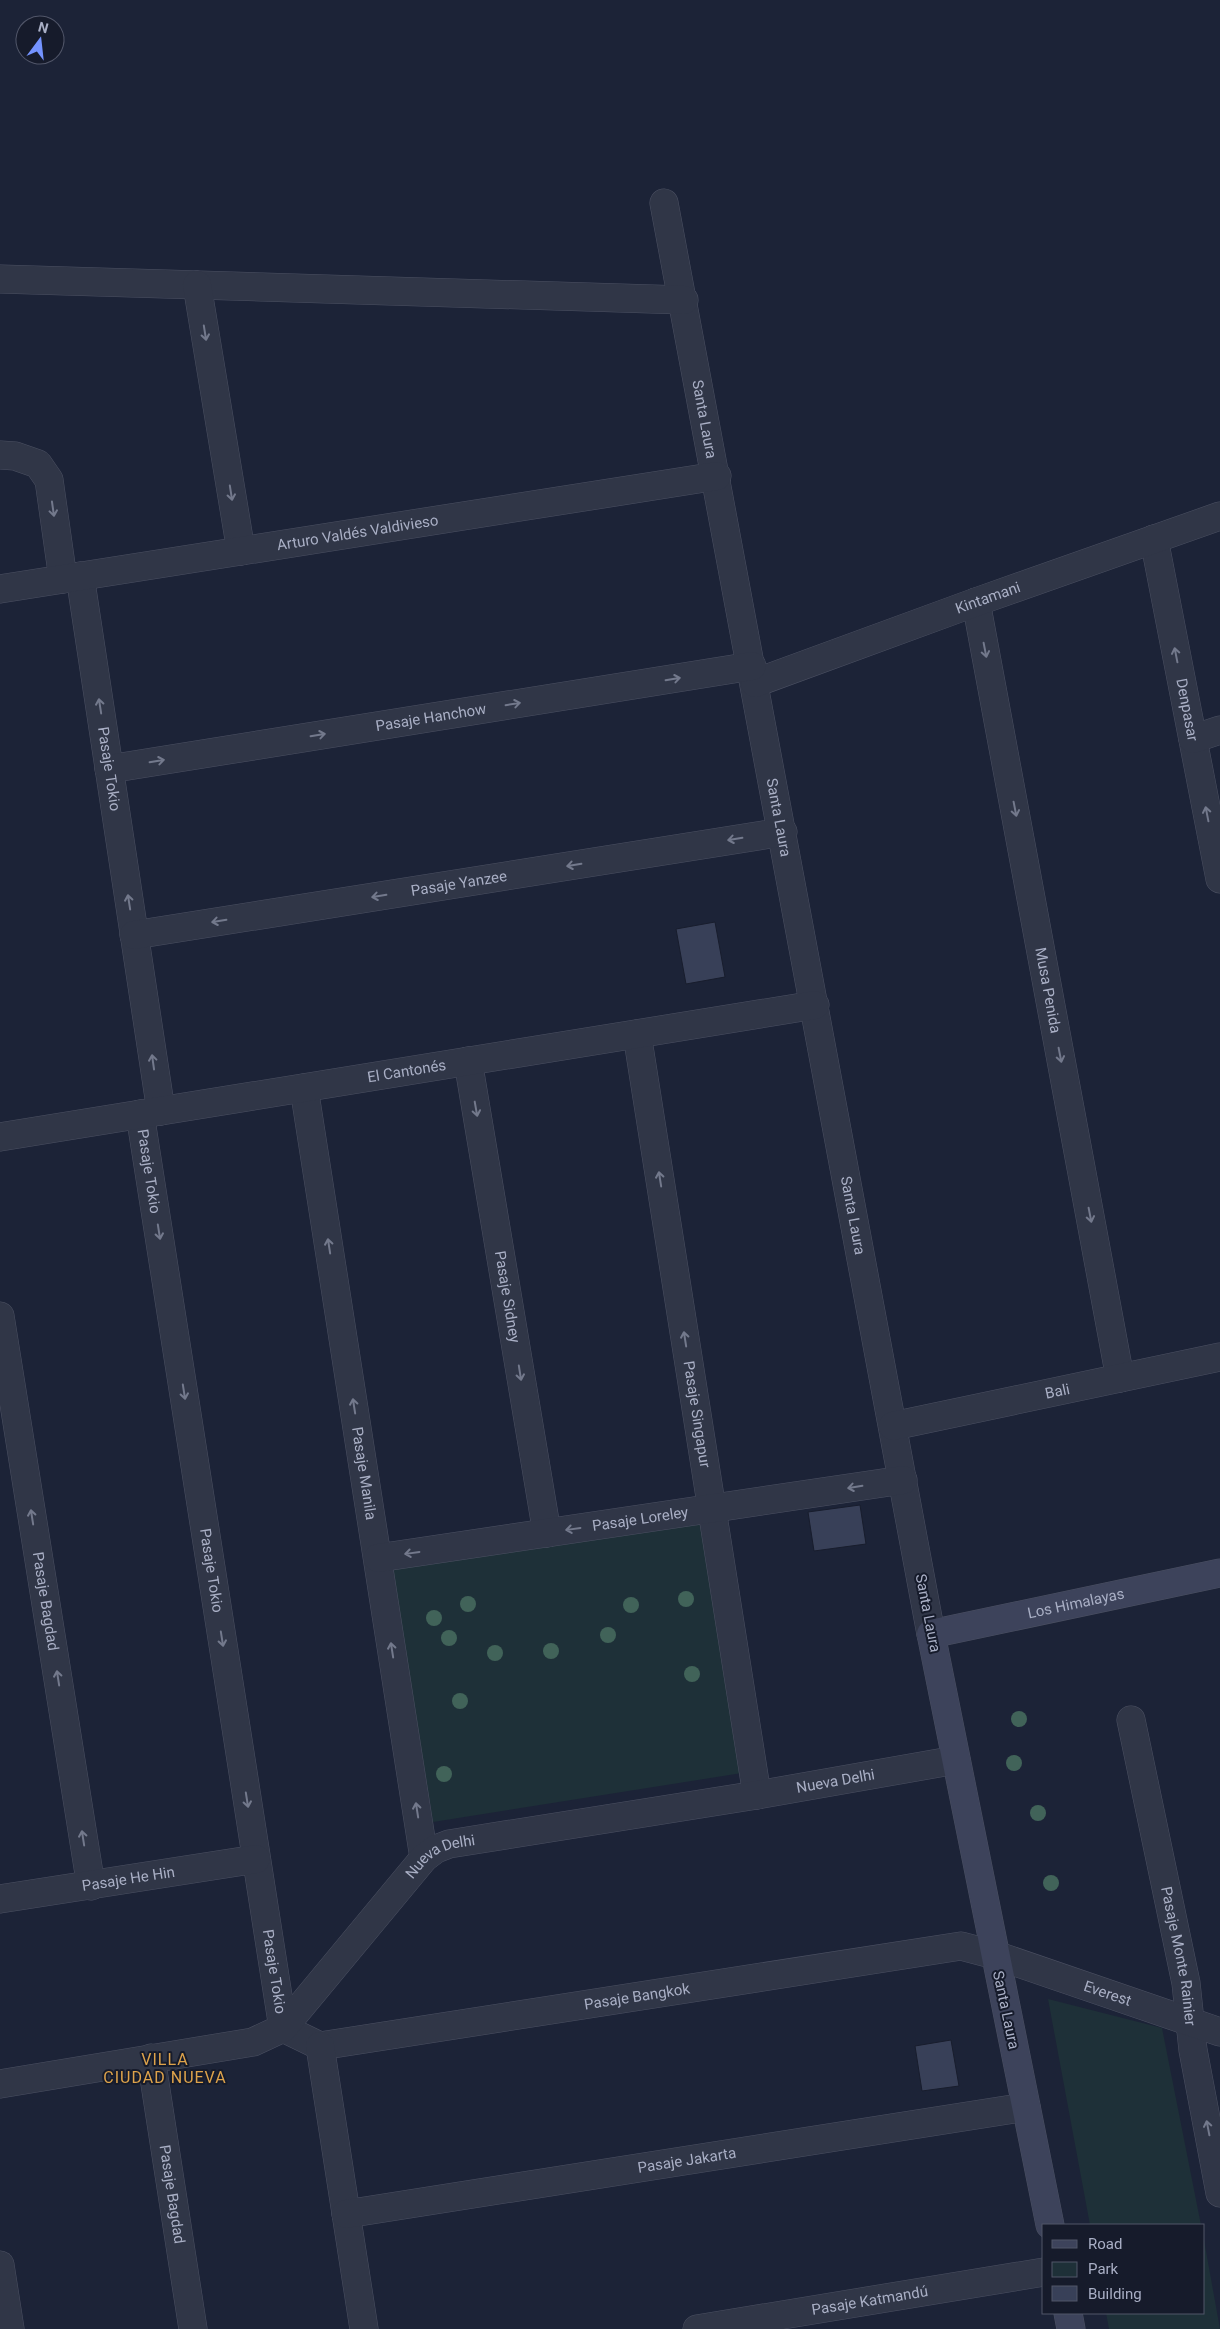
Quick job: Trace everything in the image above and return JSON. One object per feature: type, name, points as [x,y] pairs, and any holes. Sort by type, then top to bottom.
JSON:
[{"type":"street","name":"Santa Laura","points":[[664,203],[754,675],[931,1634],[1050,2224]]},
{"type":"street","points":[[0,279],[684,300]]},
{"type":"street","points":[[197,285],[241,552]]},
{"type":"street","name":"Pasaje Tokio","points":[[0,455],[15,456],[38,464],[48,480],[72,578],[109,769],[134,934],[150,1112],[256,1859],[283,2028]]},
{"type":"street","name":"Arturo Valdés Valdivieso","points":[[0,589],[716,476]]},
{"type":"street","name":"Kintamani","points":[[754,675],[976,602],[1220,516]]},
{"type":"street","name":"Denpasar","points":[[1154,539],[1220,879]]},
{"type":"street","name":"Musa Penida","points":[[976,602],[1120,1378]]},
{"type":"street","name":"Pasaje Hanchow","points":[[109,769],[754,675]]},
{"type":"street","points":[[1193,739],[1220,730]]},
{"type":"street","name":"Pasaje Yanzee","points":[[134,934],[783,832]]},
{"type":"street","name":"El Cantonés","points":[[0,1137],[814,1005]]},
{"type":"street","name":"Pasaje Singapur","points":[[637,1034],[757,1795]]},
{"type":"street","name":"Pasaje Sidney","points":[[468,1061],[547,1533]]},
{"type":"street","name":"Pasaje Manila","points":[[304,1088],[424,1858]]},
{"type":"street","name":"Pasaje Bagdad","points":[[0,1316],[91,1886]]},
{"type":"street","name":"Bali","points":[[893,1426],[1220,1357]]},
{"type":"street","name":"Pasaje Loreley","points":[[378,1558],[903,1480]]},
{"type":"street","name":"Los Himalayas","points":[[931,1634],[1220,1573]]},
{"type":"street","name":"Pasaje Monte Rainier","points":[[1131,1720],[1186,1983],[1193,2050],[1220,2193]]},
{"type":"street","name":"Nueva Delhi","points":[[0,2084],[253,2042],[283,2028],[424,1858],[436,1849],[449,1844],[757,1795],[956,1760]]},
{"type":"street","name":"Pasaje He Hin","points":[[0,1899],[256,1859]]},
{"type":"street","name":"Pasaje Bangkok","points":[[320,2046],[962,1946],[995,1955]]},
{"type":"street","name":"Everest","points":[[995,1955],[1220,2032]]},
{"type":"street","points":[[283,2028],[320,2046],[364,2329]]},
{"type":"street","name":"Pasaje Bagdad","points":[[151,2058],[193,2329]]},
{"type":"street","name":"Pasaje Jakarta","points":[[346,2214],[1026,2107]]},
{"type":"street","points":[[0,2266],[10,2329]]},
{"type":"street","name":"Pasaje Katmandú","points":[[696,2329],[1042,2272]]},
{"type":"street","points":[[1068,2314],[1071,2329]]},
{"type":"green space","points":[[701,1519],[742,1773],[433,1822],[392,1567]]},
{"type":"green space","points":[[1048,1999],[1162,2028],[1201,2224],[1090,2224]]},
{"type":"green space","points":[[1205,2246],[1220,2329],[1109,2329],[1106,2314],[1205,2314]]},
{"type":"building","points":[[715,922],[725,977],[686,984],[676,929]]},
{"type":"building","points":[[860,1505],[866,1544],[814,1551],[808,1512]]},
{"type":"building","points":[[951,2040],[959,2086],[922,2091],[915,2046]]},
{"type":"district","name":"VILLA CIUDAD NUEVA","points":[[165,2068]]}]
